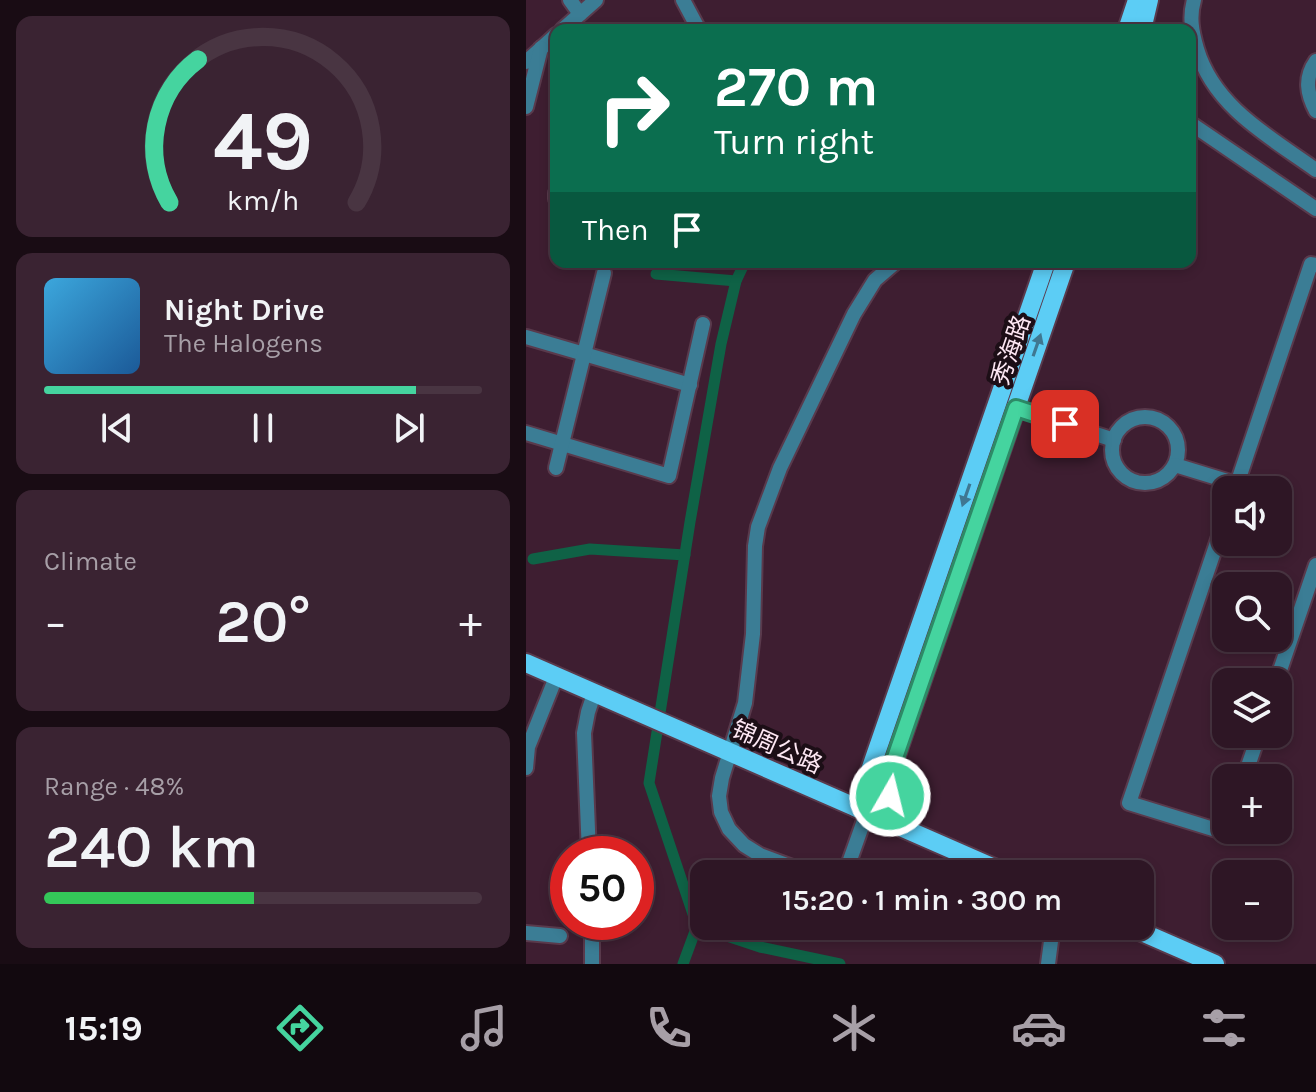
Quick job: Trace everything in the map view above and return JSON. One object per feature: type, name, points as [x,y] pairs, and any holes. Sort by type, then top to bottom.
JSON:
[{"type":"main road","points":[[1129,24],[1137,0]]},
{"type":"main road","points":[[1143,24],[1149,0]]},
{"type":"main road","name":"秀海路","points":[[880,774],[983,444],[1044,268]]},
{"type":"main road","name":"秀海路","points":[[866,812],[1001,451],[1064,268]]},
{"type":"main road","name":"锦周公路","points":[[526,663],[901,827],[962,860]]},
{"type":"main road","points":[[835,798],[880,774],[901,827]]},
{"type":"main road","points":[[1151,940],[1180,957],[1215,964]]},
{"type":"street","points":[[570,0],[580,14]]},
{"type":"street","points":[[569,24],[596,0]]},
{"type":"street","points":[[683,0],[695,24]]},
{"type":"street","points":[[1191,24],[1194,0]]},
{"type":"street","points":[[526,62],[550,40]]},
{"type":"street","points":[[1196,46],[1216,91],[1243,117],[1316,170]]},
{"type":"street","points":[[526,107],[541,48]]},
{"type":"street","points":[[1316,61],[1310,70],[1307,87],[1316,111]]},
{"type":"street","points":[[1196,127],[1316,209]]},
{"type":"street","points":[[1240,476],[1311,264],[1316,265]]},
{"type":"street","points":[[773,860],[744,845],[729,829],[721,812],[719,796],[745,703],[753,634],[758,527],[780,468],[854,314],[875,280],[889,268]]},
{"type":"street","points":[[556,468],[604,273]]},
{"type":"street","points":[[526,433],[669,476],[703,324]]},
{"type":"street","points":[[526,337],[690,385]]},
{"type":"street","points":[[1016,408],[1114,440]]},
{"type":"street","points":[[1147,417],[1157,420],[1167,425],[1178,443],[1175,465],[1160,480],[1138,483],[1120,471],[1115,462],[1114,440],[1126,423],[1147,417]]},
{"type":"street","points":[[983,444],[1001,451]]},
{"type":"street","points":[[1175,465],[1212,478]]},
{"type":"street","points":[[1212,556],[1129,803],[1212,829]]},
{"type":"street","points":[[1281,668],[1316,565]]},
{"type":"street","points":[[526,768],[528,747],[556,677]]},
{"type":"street","points":[[588,836],[584,733],[594,694]]},
{"type":"street","points":[[850,860],[866,812]]},
{"type":"street","points":[[526,933],[550,935]]},
{"type":"street","points":[[592,940],[592,964]]},
{"type":"street","points":[[1048,964],[1051,940]]},
{"type":"waterway","points":[[683,964],[697,926],[649,783],[721,344],[736,281],[742,268]]},
{"type":"waterway","points":[[656,274],[736,281]]},
{"type":"waterway","points":[[533,559],[590,549],[685,555]]},
{"type":"waterway","points":[[739,940],[840,964]]},
{"type":"route","points":[[890,796],[889,775],[1016,408],[1065,424]]}]
